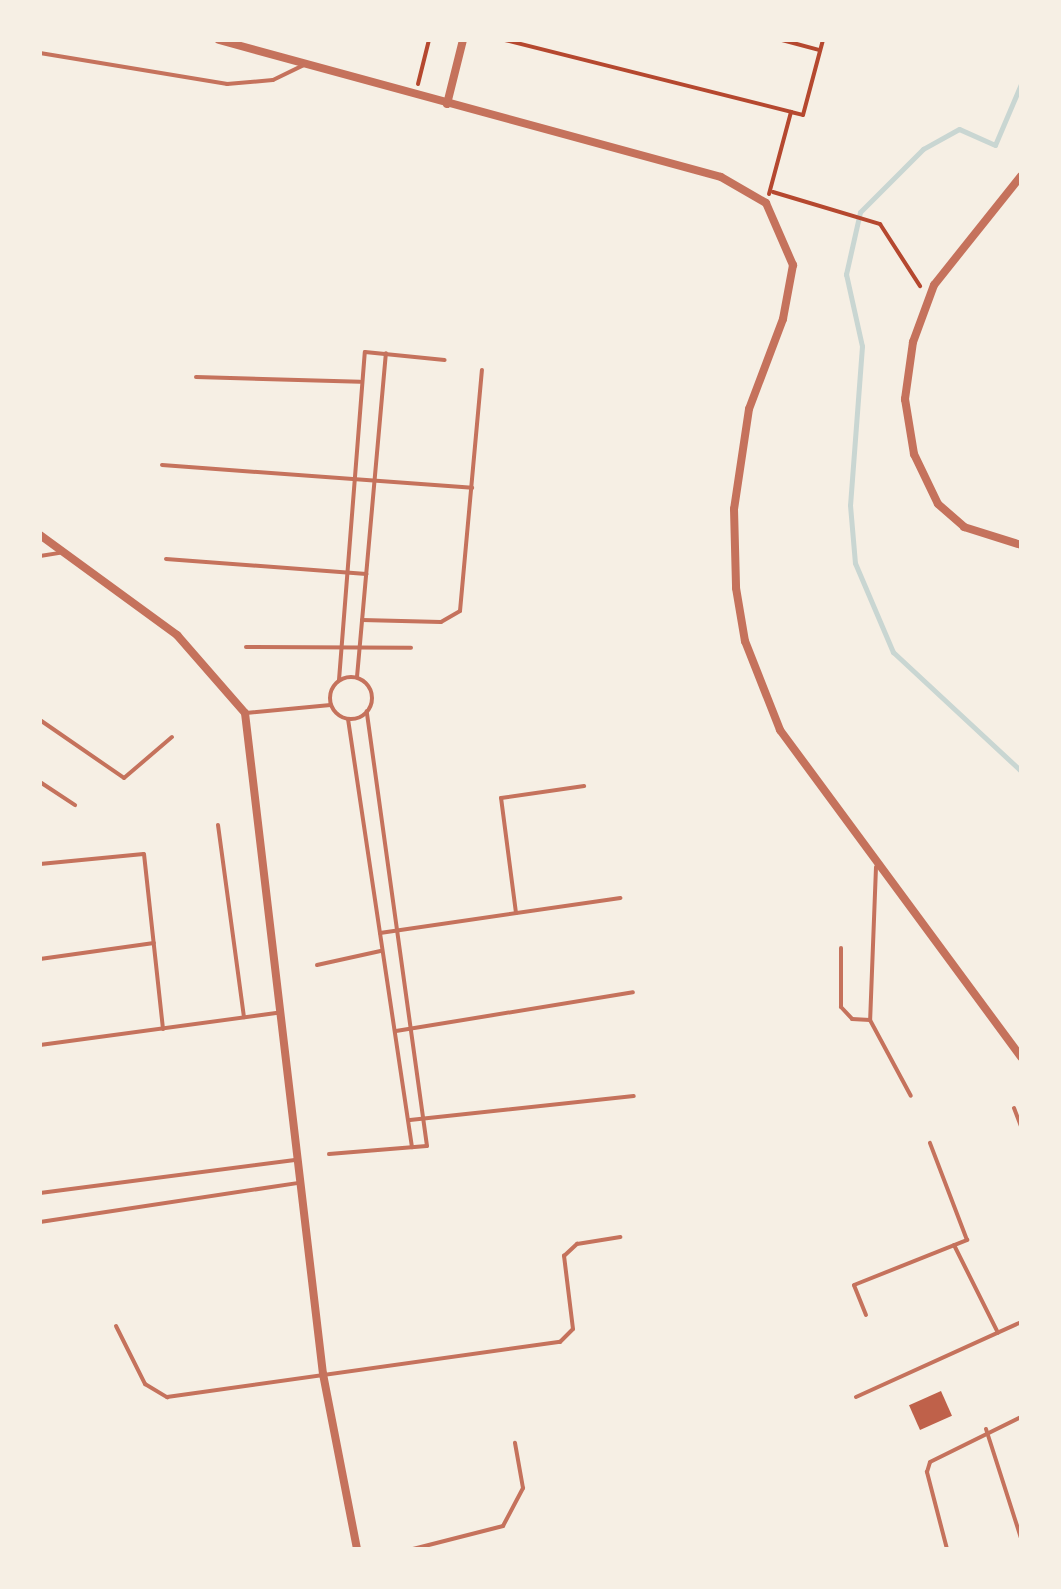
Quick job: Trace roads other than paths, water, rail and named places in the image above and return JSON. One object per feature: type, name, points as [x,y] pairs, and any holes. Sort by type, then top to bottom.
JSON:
[{"type":"street","points":[[219,40],[721,177],[766,203],[793,265],[783,319],[749,408],[734,509],[736,588],[746,640],[780,730],[876,867],[1021,1056]]},
{"type":"street","points":[[447,104],[463,40]]},
{"type":"street","points":[[1021,176],[957,251],[928,299],[906,399],[920,472],[950,518],[1021,545]]},
{"type":"street","points":[[40,535],[178,635],[245,713],[298,1183],[324,1374],[356,1549]]},
{"type":"lane","points":[[40,53],[227,84],[273,80],[307,64]]},
{"type":"lane","points":[[331,705],[339,680],[344,572],[365,352],[446,360]]},
{"type":"lane","points":[[357,677],[386,353]]},
{"type":"lane","points":[[362,620],[441,622],[460,611],[482,370]]},
{"type":"lane","points":[[196,378],[360,382]]},
{"type":"lane","points":[[162,465],[474,488]]},
{"type":"lane","points":[[40,556],[64,552]]},
{"type":"lane","points":[[166,559],[367,574]]},
{"type":"lane","points":[[246,647],[411,648]]},
{"type":"lane","points":[[339,680],[357,677]]},
{"type":"lane","points":[[329,1154],[427,1146],[368,711],[372,692],[357,677]]},
{"type":"lane","points":[[245,713],[331,705],[348,718],[412,1147]]},
{"type":"lane","points":[[348,718],[368,711]]},
{"type":"lane","points":[[40,720],[124,778],[172,737]]},
{"type":"lane","points":[[40,782],[75,805]]},
{"type":"lane","points":[[516,915],[500,798],[584,786]]},
{"type":"lane","points":[[218,825],[244,1018]]},
{"type":"lane","points":[[40,864],[144,854],[163,1028]]},
{"type":"lane","points":[[876,867],[870,1020],[911,1096]]},
{"type":"lane","points":[[380,932],[620,898]]},
{"type":"lane","points":[[40,959],[154,943]]},
{"type":"lane","points":[[841,948],[842,1007],[852,1019],[870,1020]]},
{"type":"lane","points":[[316,965],[382,950]]},
{"type":"lane","points":[[395,1031],[633,992]]},
{"type":"lane","points":[[40,1045],[280,1013]]},
{"type":"lane","points":[[408,1120],[634,1096]]},
{"type":"lane","points":[[1014,1108],[1021,1126]]},
{"type":"lane","points":[[866,1316],[854,1285],[967,1240],[930,1143]]},
{"type":"lane","points":[[40,1194],[296,1160]]},
{"type":"lane","points":[[40,1222],[298,1183]]},
{"type":"lane","points":[[116,1326],[145,1384],[168,1397],[560,1342],[573,1329],[564,1256],[576,1244],[620,1237]]},
{"type":"lane","points":[[954,1245],[998,1333]]},
{"type":"lane","points":[[856,1396],[1021,1322]]},
{"type":"lane","points":[[947,1549],[926,1472],[930,1462],[986,1429],[1021,1417]]},
{"type":"lane","points":[[986,1429],[1021,1538]]},
{"type":"lane","points":[[413,1549],[504,1526],[523,1488],[516,1444]]},
{"type":"waterway","points":[[1021,84],[995,145],[959,129],[923,149],[860,212],[846,274],[862,346],[850,505],[855,563],[893,652],[1021,771]]}]
